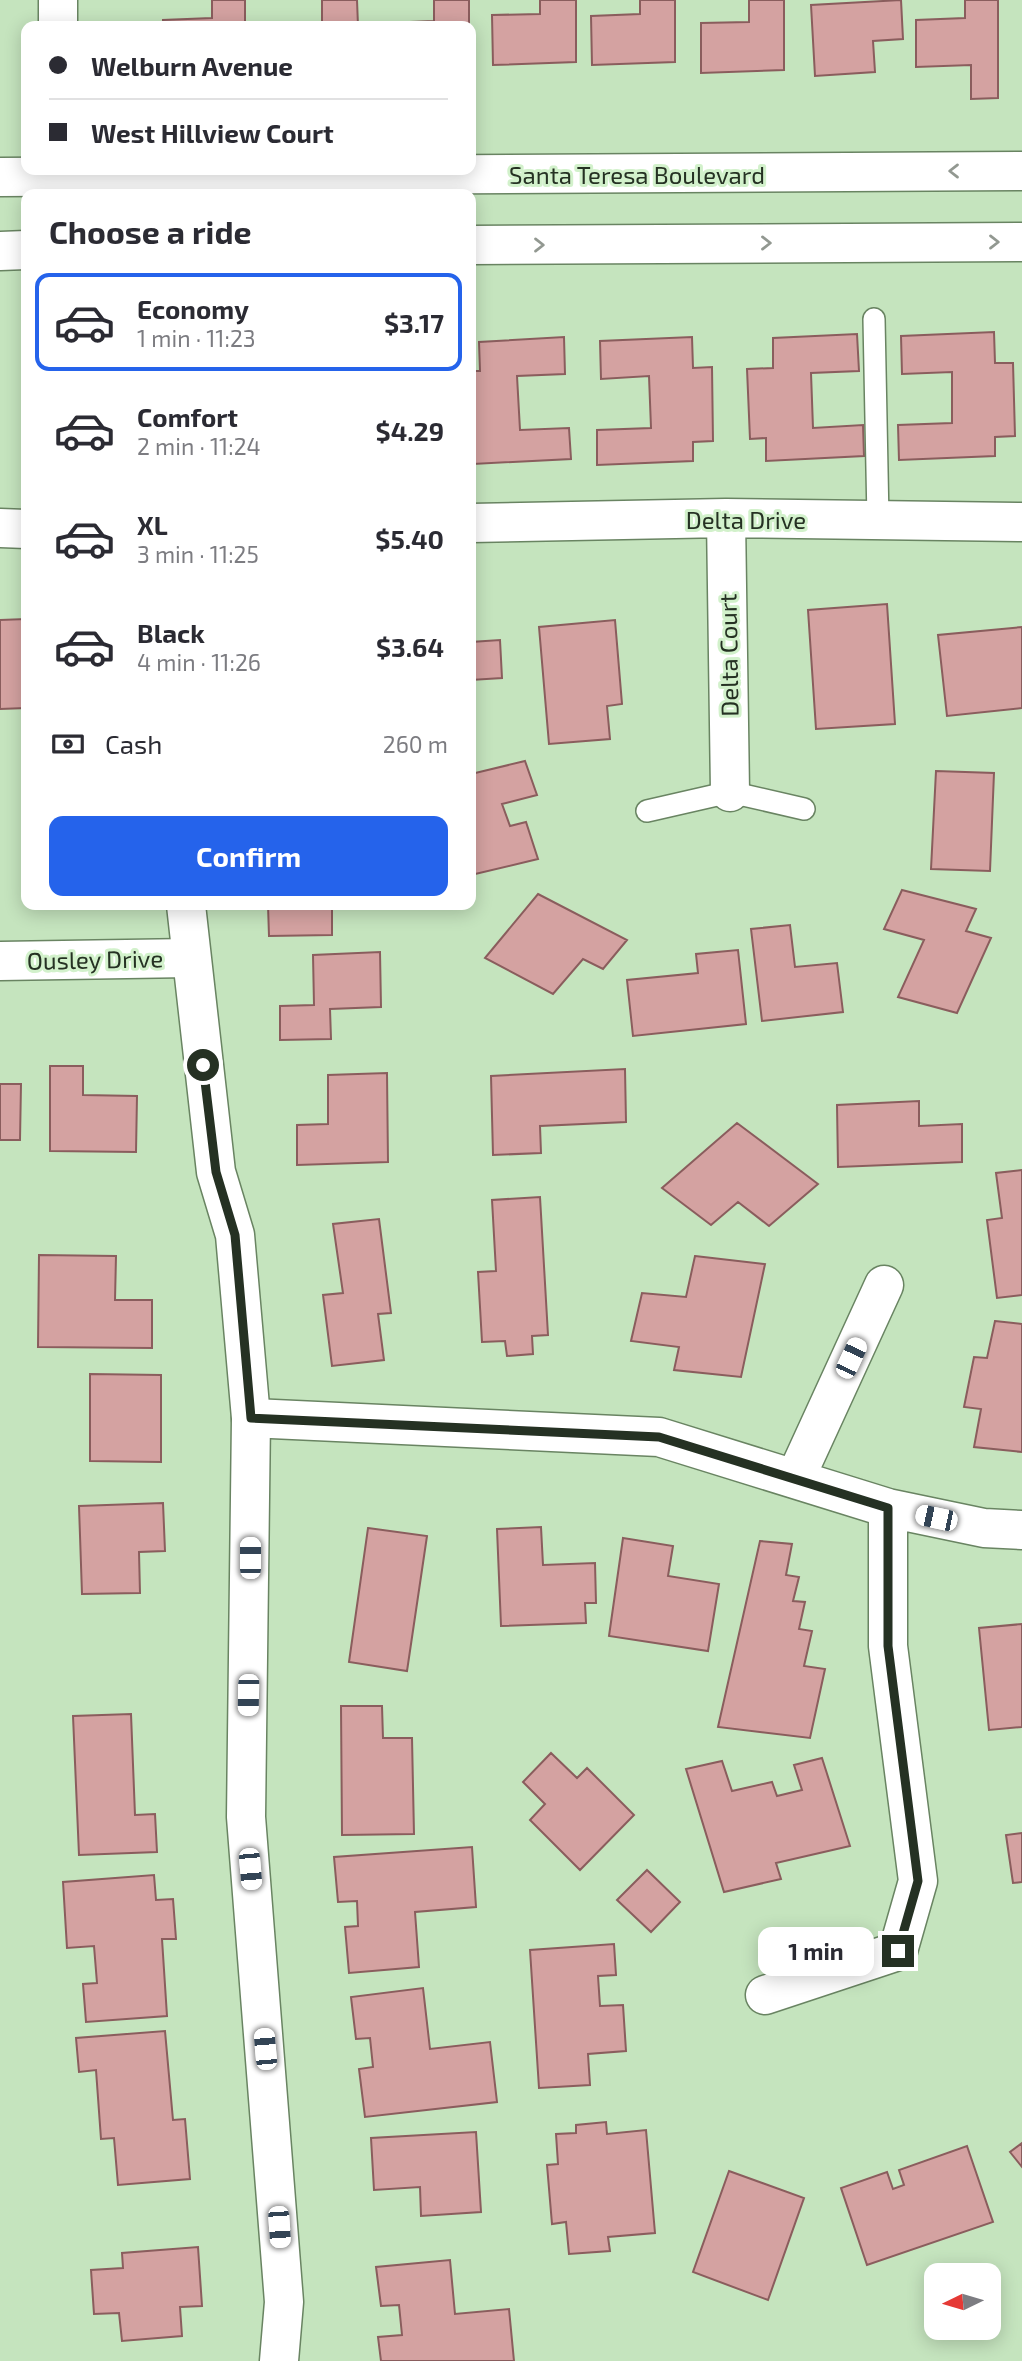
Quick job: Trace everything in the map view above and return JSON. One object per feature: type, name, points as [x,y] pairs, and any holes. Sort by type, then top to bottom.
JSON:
[{"type":"street","points":[[58,0],[58,21]]},
{"type":"street","name":"Santa Teresa Boulevard","points":[[0,177],[61,180],[1022,171]]},
{"type":"street","points":[[476,245],[1022,242]]},
{"type":"street","points":[[0,251],[21,250]]},
{"type":"street","name":"Delta Drive","points":[[476,523],[726,518],[1022,522]]},
{"type":"street","name":"Delta Court","points":[[726,518],[730,792]]},
{"type":"street","points":[[0,528],[21,528]]},
{"type":"street","points":[[186,910],[216,1172],[235,1235],[251,1418],[246,1817],[284,2302],[279,2361]]},
{"type":"street","name":"Ousley Drive","points":[[0,961],[190,958]]},
{"type":"street","points":[[795,1479],[884,1285]]},
{"type":"street","points":[[251,1418],[659,1437],[888,1508],[985,1528],[1022,1530]]},
{"type":"street","points":[[765,1995],[898,1951],[918,1881],[888,1646],[888,1508]]},
{"type":"lane","points":[[874,319],[878,520]]},
{"type":"lane","points":[[647,811],[730,792],[804,809]]},
{"type":"building","points":[[212,0],[245,0],[245,21],[163,21],[163,20],[212,18]]},
{"type":"building","points":[[322,0],[357,0],[358,21],[322,21]]},
{"type":"building","points":[[434,0],[469,0],[469,21],[434,21]]},
{"type":"building","points":[[540,0],[576,0],[576,62],[493,65],[492,15],[540,14]]},
{"type":"building","points":[[640,0],[675,0],[675,62],[592,65],[591,16],[640,14]]},
{"type":"building","points":[[749,0],[784,0],[784,70],[701,73],[701,23],[749,22]]},
{"type":"building","points":[[901,0],[903,39],[873,41],[875,72],[815,76],[811,5]]},
{"type":"building","points":[[965,0],[998,0],[998,98],[971,99],[971,65],[916,67],[916,20],[965,18]]},
{"type":"building","points":[[994,332],[995,363],[1013,363],[1015,436],[995,437],[995,456],[899,460],[898,425],[952,423],[952,372],[902,374],[901,336]]},
{"type":"building","points":[[857,334],[859,371],[811,373],[813,428],[863,425],[864,456],[766,461],[766,438],[750,439],[747,369],[773,368],[773,338]]},
{"type":"building","points":[[564,337],[565,374],[517,376],[520,430],[569,428],[571,459],[476,464],[476,371],[480,371],[479,342]]},
{"type":"building","points":[[692,337],[693,368],[712,367],[713,441],[693,442],[693,461],[597,465],[597,430],[651,428],[649,376],[601,379],[600,341]]},
{"type":"building","points":[[887,604],[895,724],[816,729],[808,610]]},
{"type":"building","points":[[21,619],[21,708],[0,709],[0,620]]},
{"type":"building","points":[[615,620],[622,704],[607,706],[610,739],[549,744],[539,627]]},
{"type":"building","points":[[1022,627],[1022,708],[947,716],[938,635]]},
{"type":"building","points":[[500,640],[502,678],[476,680],[476,642]]},
{"type":"building","points":[[525,761],[537,795],[502,804],[510,826],[526,822],[538,859],[476,874],[476,773]]},
{"type":"building","points":[[936,771],[994,773],[990,871],[931,869]]},
{"type":"building","points":[[902,890],[976,909],[966,931],[991,938],[957,1013],[898,997],[924,940],[884,929]]},
{"type":"building","points":[[538,894],[627,940],[603,969],[583,959],[553,994],[485,958]]},
{"type":"building","points":[[268,910],[332,910],[332,935],[269,936]]},
{"type":"building","points":[[790,925],[795,967],[837,963],[843,1012],[762,1021],[751,929]]},
{"type":"building","points":[[738,950],[746,1024],[633,1036],[627,980],[698,973],[696,954]]},
{"type":"building","points":[[380,952],[381,1007],[330,1009],[331,1039],[280,1040],[280,1006],[314,1005],[313,955]]},
{"type":"building","points":[[50,1066],[83,1066],[83,1095],[137,1096],[136,1152],[50,1151]]},
{"type":"building","points":[[625,1069],[626,1122],[540,1126],[541,1153],[493,1155],[491,1076]]},
{"type":"building","points":[[387,1073],[388,1162],[297,1165],[297,1125],[328,1124],[328,1075]]},
{"type":"building","points":[[0,1084],[21,1084],[20,1140],[0,1140]]},
{"type":"building","points":[[919,1101],[919,1126],[962,1124],[962,1162],[838,1167],[837,1105]]},
{"type":"building","points":[[737,1123],[818,1184],[769,1226],[738,1202],[711,1225],[662,1188]]},
{"type":"building","points":[[1022,1170],[1022,1295],[997,1298],[987,1220],[1002,1218],[996,1173]]},
{"type":"building","points":[[540,1197],[548,1335],[532,1336],[533,1354],[507,1356],[505,1341],[482,1342],[478,1272],[496,1271],[492,1200]]},
{"type":"building","points":[[379,1219],[391,1313],[378,1314],[384,1360],[332,1366],[323,1295],[343,1293],[333,1224]]},
{"type":"building","points":[[39,1255],[116,1256],[115,1300],[152,1300],[152,1348],[38,1347]]},
{"type":"building","points":[[695,1256],[765,1264],[741,1377],[674,1370],[679,1347],[631,1341],[642,1293],[686,1297]]},
{"type":"building","points":[[995,1321],[1022,1324],[1022,1452],[974,1447],[981,1409],[964,1407],[974,1357],[987,1358]]},
{"type":"building","points":[[90,1374],[161,1375],[161,1462],[90,1461]]},
{"type":"building","points":[[163,1503],[165,1551],[139,1552],[140,1593],[82,1594],[79,1506]]},
{"type":"building","points":[[541,1527],[543,1565],[595,1563],[596,1603],[585,1603],[586,1623],[501,1626],[497,1529]]},
{"type":"building","points":[[368,1528],[427,1536],[407,1671],[349,1662]]},
{"type":"building","points":[[623,1538],[673,1546],[668,1576],[719,1584],[708,1651],[609,1636]]},
{"type":"building","points":[[760,1541],[792,1544],[786,1575],[799,1577],[793,1601],[805,1602],[799,1629],[812,1631],[804,1666],[825,1669],[810,1738],[718,1727]]},
{"type":"building","points":[[1022,1624],[1022,1727],[989,1730],[979,1628]]},
{"type":"building","points":[[341,1706],[382,1706],[383,1738],[412,1738],[414,1834],[342,1835]]},
{"type":"building","points":[[131,1714],[135,1815],[155,1814],[157,1852],[79,1855],[73,1716]]},
{"type":"building","points":[[551,1753],[577,1778],[587,1768],[634,1815],[580,1870],[530,1820],[545,1804],[523,1782]]},
{"type":"building","points":[[822,1758],[850,1846],[776,1863],[781,1879],[724,1892],[686,1769],[722,1761],[732,1791],[772,1782],[777,1796],[802,1790],[794,1765]]},
{"type":"building","points":[[1022,1833],[1022,1882],[1013,1883],[1006,1835]]},
{"type":"building","points":[[472,1847],[476,1907],[415,1912],[419,1967],[349,1973],[345,1927],[358,1926],[357,1901],[338,1902],[334,1857]]},
{"type":"building","points":[[647,1870],[680,1902],[651,1932],[617,1900]]},
{"type":"building","points":[[154,1875],[156,1900],[173,1899],[176,1939],[162,1939],[167,2016],[86,2022],[83,1984],[97,1983],[94,1946],[67,1948],[63,1882]]},
{"type":"building","points":[[614,1944],[616,1975],[598,1976],[600,2006],[623,2005],[626,2051],[588,2054],[590,2085],[539,2088],[530,1950]]},
{"type":"building","points":[[423,1988],[430,2049],[490,2042],[497,2102],[365,2117],[359,2069],[373,2067],[370,2038],[356,2039],[351,1997]]},
{"type":"building","points":[[165,2031],[173,2120],[185,2119],[190,2179],[118,2185],[114,2138],[101,2139],[96,2070],[79,2072],[76,2038]]},
{"type":"building","points":[[606,2122],[607,2134],[646,2130],[655,2233],[608,2237],[610,2251],[569,2254],[566,2222],[552,2224],[547,2165],[558,2164],[556,2134],[576,2133],[576,2125]]},
{"type":"building","points":[[476,2132],[481,2212],[421,2216],[420,2187],[374,2190],[371,2138]]},
{"type":"building","points":[[1022,2143],[1022,2167],[1010,2152]]},
{"type":"building","points":[[967,2146],[993,2222],[867,2265],[841,2188],[887,2172],[893,2189],[904,2185],[899,2170]]},
{"type":"building","points":[[729,2171],[804,2198],[768,2300],[693,2272]]},
{"type":"building","points":[[198,2247],[202,2306],[180,2307],[182,2336],[122,2341],[119,2313],[94,2314],[91,2270],[123,2268],[122,2253]]},
{"type":"building","points":[[450,2260],[455,2314],[509,2309],[514,2361],[381,2361],[378,2337],[402,2335],[399,2305],[381,2306],[376,2267]]},
{"type":"route","points":[[203,1065],[216,1172],[235,1235],[251,1418],[659,1437],[888,1508],[888,1646],[918,1881],[898,1951]]}]
